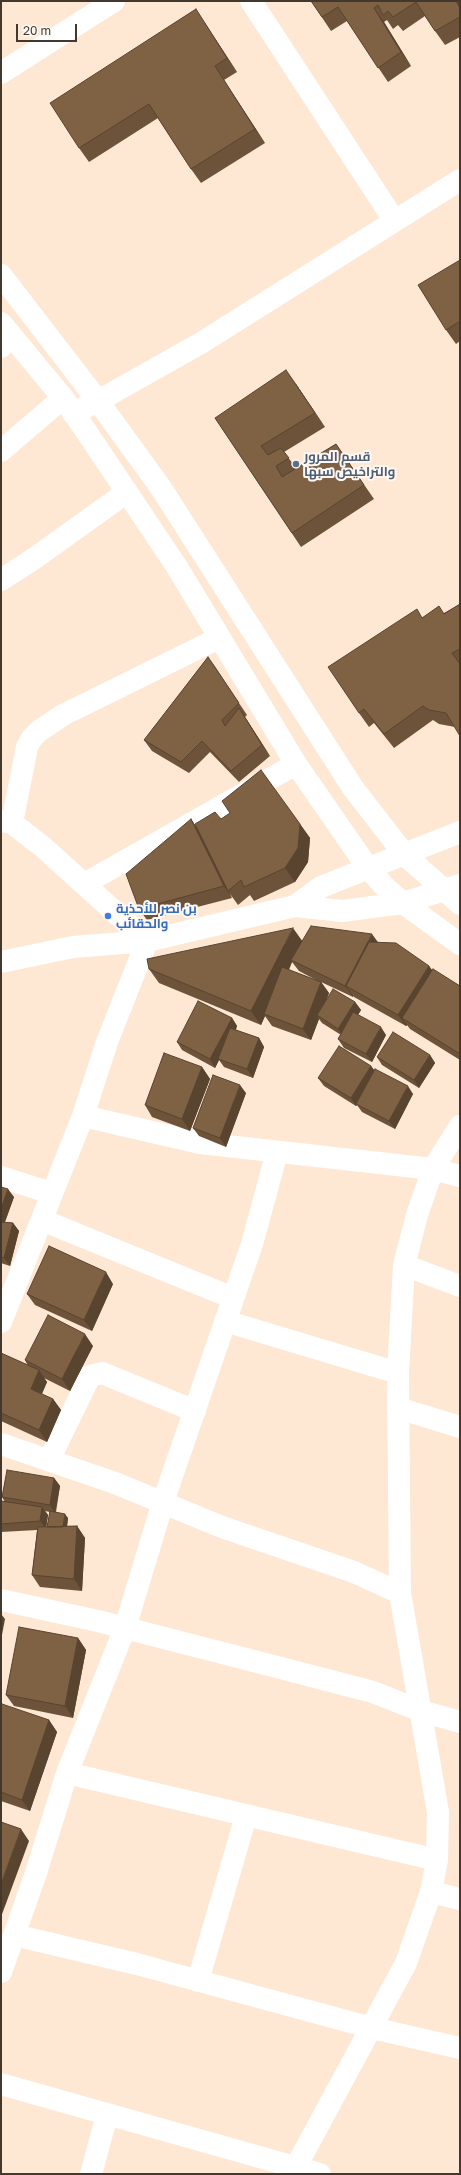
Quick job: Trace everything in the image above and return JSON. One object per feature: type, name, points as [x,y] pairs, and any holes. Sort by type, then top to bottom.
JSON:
[{"type":"street","points":[[1,73],[114,1]]},
{"type":"street","points":[[251,1],[394,220]]},
{"type":"street","points":[[1,451],[68,406],[98,401],[201,343],[394,220],[460,180]]},
{"type":"street","points":[[1,275],[98,401],[161,488],[353,788],[405,855],[455,893]]},
{"type":"street","points":[[4,335],[68,406],[127,492],[177,567],[296,764],[368,868],[386,888],[404,903],[460,944]]},
{"type":"street","points":[[1,580],[35,558],[127,492]]},
{"type":"street","points":[[147,941],[43,847],[6,822],[27,747],[36,734],[63,715],[219,638]]},
{"type":"street","points":[[84,884],[296,764]]},
{"type":"street","points":[[295,906],[320,887],[405,855],[460,832]]},
{"type":"street","points":[[1,962],[73,947],[147,941],[295,906],[342,911],[404,903],[455,893]]},
{"type":"street","points":[[1,1322],[10,1277],[42,1220],[51,1193],[83,1116],[107,1042],[147,941]]},
{"type":"street","points":[[83,1116],[200,1143],[433,1169],[460,1176]]},
{"type":"street","points":[[294,2170],[406,1963],[431,1892],[437,1860],[438,1812],[400,1593],[398,1373],[404,1265],[416,1215],[433,1169],[460,1126]]},
{"type":"street","points":[[1,1972],[36,1873],[68,1773],[125,1628],[164,1502],[252,1244],[277,1152]]},
{"type":"street","points":[[1,1177],[51,1193]]},
{"type":"street","points":[[42,1220],[233,1298]]},
{"type":"street","points":[[404,1265],[460,1286]]},
{"type":"street","points":[[225,1322],[398,1373]]},
{"type":"street","points":[[49,1460],[90,1376],[102,1374],[195,1411]]},
{"type":"street","points":[[398,1408],[460,1427]]},
{"type":"street","points":[[2,1449],[49,1460],[164,1502],[222,1527],[354,1572],[400,1593]]},
{"type":"street","points":[[1,1600],[125,1628],[374,1692],[421,1711],[460,1722]]},
{"type":"street","points":[[68,1773],[437,1860]]},
{"type":"street","points":[[198,1981],[246,1816]]},
{"type":"street","points":[[431,1892],[460,1899]]},
{"type":"street","points":[[14,1935],[198,1981],[372,2028],[460,2048]]},
{"type":"street","points":[[1,2084],[294,2170],[320,2174]]},
{"type":"street","points":[[91,2174],[107,2115]]},
{"type":"building","points":[[311,1],[456,1],[460,8],[460,17],[435,31],[416,2],[393,17],[388,11],[383,15],[378,5],[374,8],[401,52],[378,68],[338,7],[322,17]]},
{"type":"building","points":[[196,9],[227,58],[215,66],[255,129],[191,169],[149,104],[79,148],[50,103]]},
{"type":"building","points":[[460,260],[460,321],[446,330],[418,285]]},
{"type":"building","points":[[286,370],[315,413],[261,446],[268,455],[281,448],[289,458],[276,466],[282,477],[336,444],[364,485],[292,533],[215,418]]},
{"type":"building","points":[[460,604],[460,649],[452,653],[460,664],[460,736],[446,713],[429,710],[423,706],[384,734],[364,709],[359,713],[328,667],[417,609],[422,618],[439,606],[444,614]]},
{"type":"building","points":[[208,657],[239,703],[222,720],[225,726],[239,708],[262,745],[231,771],[202,741],[181,762],[144,740]]},
{"type":"building","points":[[261,770],[300,824],[298,848],[285,868],[244,887],[241,880],[228,891],[195,824],[215,812],[221,819],[230,813],[222,801]]},
{"type":"building","points":[[191,819],[224,886],[139,909],[126,874]]},
{"type":"building","points":[[311,926],[372,934],[345,986],[291,960]]},
{"type":"building","points":[[293,928],[251,1011],[149,969],[147,959]]},
{"type":"building","points":[[369,942],[396,943],[429,966],[398,1015],[346,986]]},
{"type":"building","points":[[282,967],[321,982],[303,1029],[264,1014]]},
{"type":"building","points":[[433,969],[460,986],[460,1054],[402,1018]]},
{"type":"building","points":[[333,989],[355,1002],[338,1029],[317,1015]]},
{"type":"building","points":[[198,1001],[232,1018],[210,1059],[177,1042]]},
{"type":"building","points":[[353,1012],[381,1027],[366,1054],[338,1039]]},
{"type":"building","points":[[230,1028],[259,1038],[247,1069],[218,1059]]},
{"type":"building","points":[[393,1032],[430,1055],[414,1080],[377,1057]]},
{"type":"building","points":[[339,1046],[371,1066],[351,1098],[318,1078]]},
{"type":"building","points":[[164,1053],[202,1067],[182,1119],[145,1105]]},
{"type":"building","points":[[375,1069],[408,1086],[389,1121],[356,1104]]},
{"type":"building","points":[[213,1075],[240,1085],[220,1138],[193,1128]]},
{"type":"building","points":[[1,1187],[8,1189],[1,1209]]},
{"type":"building","points":[[1,1222],[13,1223],[4,1258],[1,1257]]},
{"type":"building","points":[[49,1246],[106,1272],[84,1320],[27,1294]]},
{"type":"building","points":[[48,1315],[85,1334],[62,1379],[25,1360]]},
{"type":"building","points":[[1,1353],[39,1370],[31,1389],[53,1399],[39,1430],[1,1413]]},
{"type":"building","points":[[7,1470],[54,1478],[50,1505],[2,1497]]},
{"type":"building","points":[[1,1501],[42,1507],[40,1521],[1,1524]]},
{"type":"building","points":[[50,1511],[65,1514],[63,1527],[47,1527]]},
{"type":"building","points":[[77,1526],[74,1579],[32,1575],[38,1527]]},
{"type":"building","points":[[19,1627],[78,1638],[65,1706],[6,1695]]},
{"type":"building","points":[[2,1704],[49,1720],[22,1800],[1,1792]]},
{"type":"building","points":[[1,1822],[21,1829],[1,1884]]},
{"type":"place","name":"قسم المرور والتراخيص سبها","points":[[296,464]]},
{"type":"place","name":"بن نصر للأحذية والحقائب","points":[[108,916]]}]
